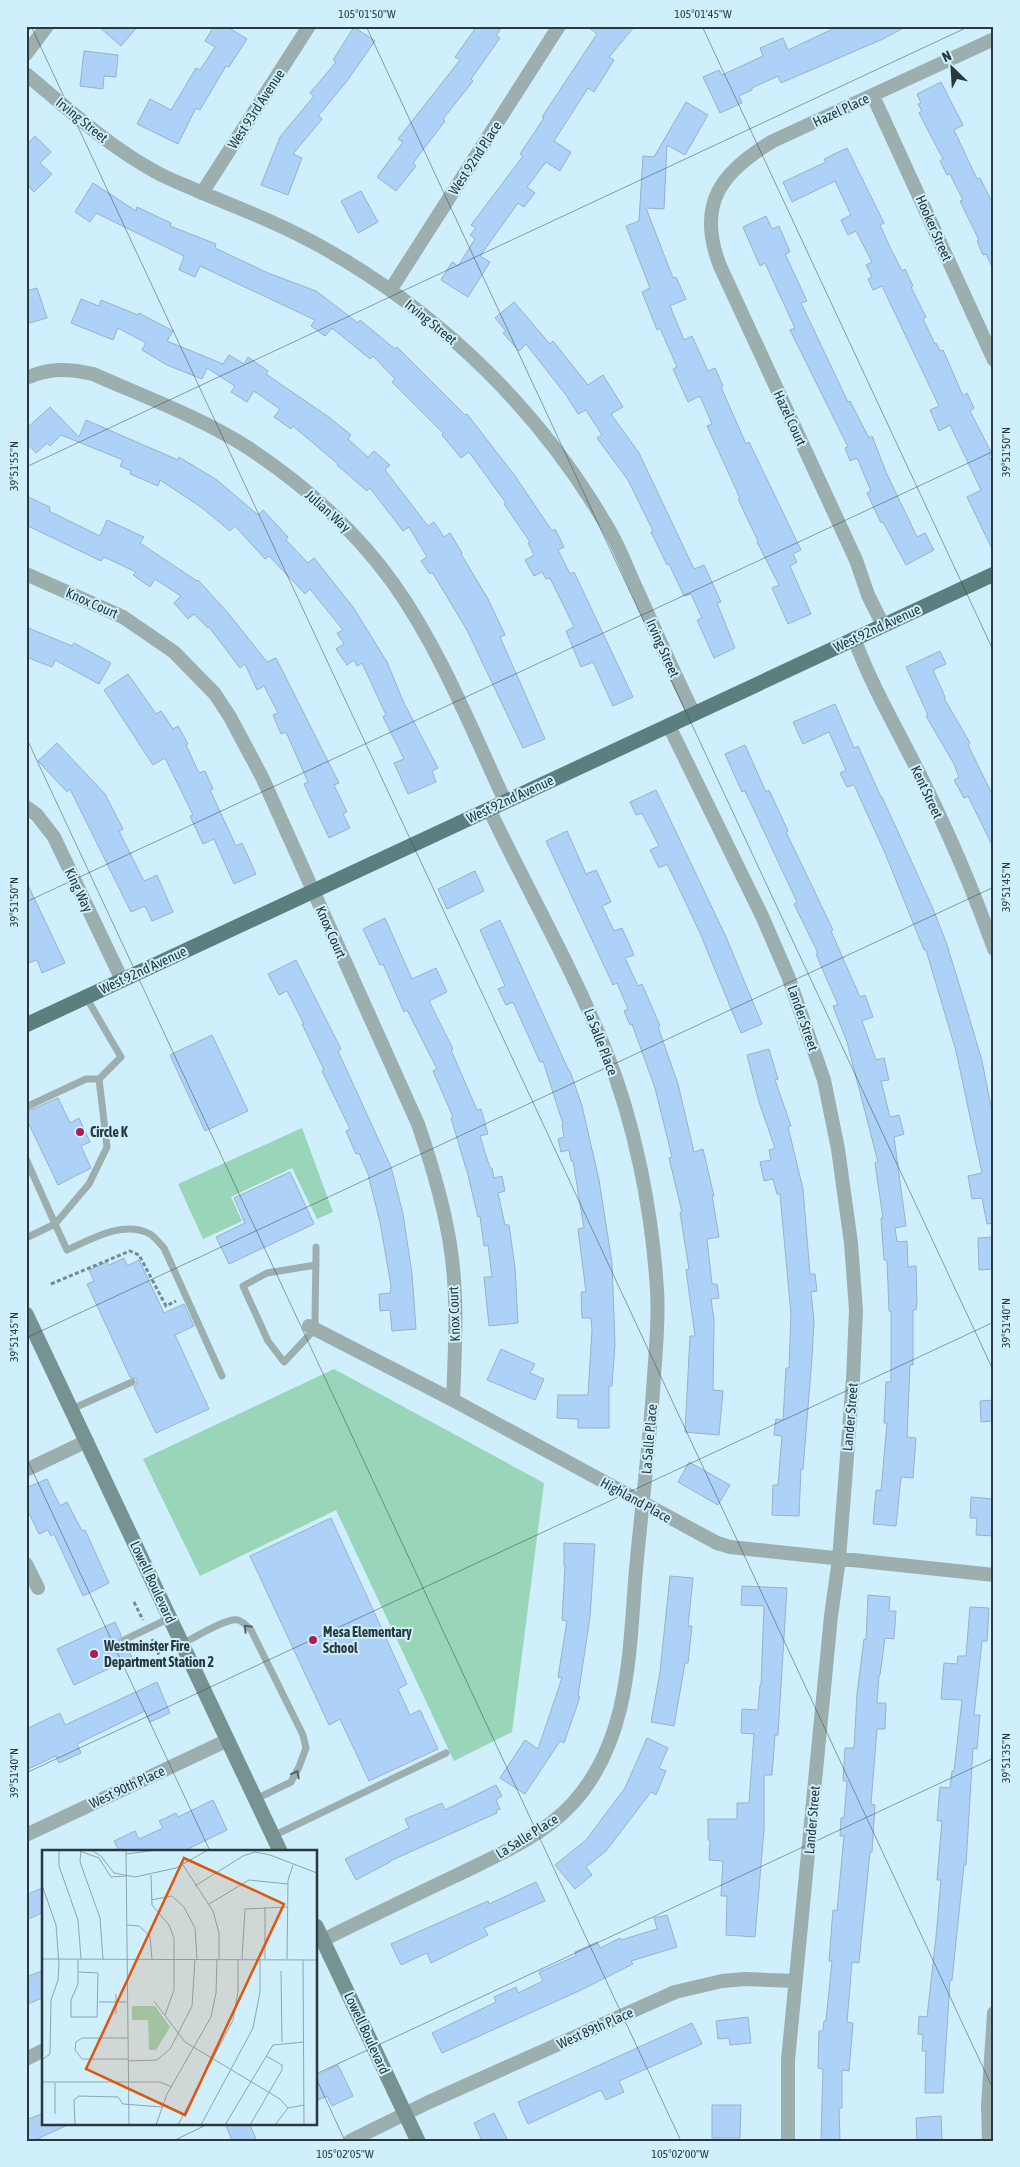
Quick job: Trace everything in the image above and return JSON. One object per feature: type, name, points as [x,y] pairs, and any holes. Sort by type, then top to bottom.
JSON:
[{"type":"main road","name":"West 92nd Avenue","points":[[26,1025],[284,904],[313,893],[505,801],[994,574]]},
{"type":"street","points":[[26,54],[47,26]]},
{"type":"street","name":"West 93rd Avenue","points":[[202,193],[309,26]]},
{"type":"street","name":"West 92nd Place","points":[[391,289],[559,26]]},
{"type":"street","name":"Hazel Place","points":[[713,209],[721,185],[730,172],[753,153],[773,141],[994,39]]},
{"type":"street","name":"Irving Street","points":[[26,74],[107,141],[158,174],[278,225],[320,246],[391,289],[447,333],[495,379],[551,442],[568,466],[613,537],[694,714]]},
{"type":"street","name":"Hooker Street","points":[[873,96],[994,360]]},
{"type":"street","name":"Hazel Court","points":[[713,209],[711,236],[720,266],[856,560],[868,595],[883,625]]},
{"type":"street","name":"Julian Way","points":[[26,378],[54,369],[76,370],[93,374],[194,419],[249,448],[312,495],[365,547],[408,606],[447,677],[505,801]]},
{"type":"street","name":"Knox Court","points":[[26,574],[123,617],[174,652],[215,694],[230,717],[258,769],[418,1124],[429,1156],[443,1207],[451,1250],[456,1332],[453,1400]]},
{"type":"street","name":"Kent Street","points":[[854,638],[865,669],[919,773],[959,859],[980,909],[994,950]]},
{"type":"street","name":"Lander Street","points":[[669,726],[762,916],[788,976],[824,1080],[836,1140],[851,1243],[856,1310],[853,1379],[839,1559],[827,1654],[788,2060],[788,2141]]},
{"type":"street","name":"King Way","points":[[26,807],[37,815],[54,837],[122,980]]},
{"type":"street","name":"La Salle Place","points":[[320,1933],[512,1848],[546,1827],[562,1814],[596,1773],[613,1738],[627,1669],[651,1421],[657,1324],[657,1293],[650,1216],[633,1138],[607,1052],[586,1005],[489,809]]},
{"type":"street","name":"Lowell Boulevard","points":[[28,1321],[72,1409],[280,1850]]},
{"type":"street","name":"Highland Place","points":[[312,1328],[453,1400],[706,1538],[724,1545],[994,1575]]},
{"type":"street","points":[[26,1470],[87,1441]]},
{"type":"street","points":[[26,1564],[38,1588]]},
{"type":"street","name":"West 90th Place","points":[[26,1835],[228,1740]]},
{"type":"street","name":"Lowell Boulevard","points":[[320,1933],[418,2141]]},
{"type":"street","name":"West 89th Place","points":[[350,2141],[405,2114],[675,1992],[722,1981],[744,1979],[795,1981]]},
{"type":"street","points":[[989,2141],[988,2105],[994,2013]]},
{"type":"street","points":[[26,2059],[42,2051]]},
{"type":"lane","points":[[26,1107],[86,1079],[99,1079],[120,1057],[86,997]]},
{"type":"lane","points":[[26,1238],[55,1224],[89,1184],[107,1147],[99,1079]]},
{"type":"lane","points":[[26,1159],[68,1250],[111,1231],[134,1229],[150,1235],[164,1248],[222,1376]]},
{"type":"lane","points":[[316,1247],[316,1265],[312,1328],[284,1362],[268,1341],[243,1286],[267,1273],[316,1265]]},
{"type":"lane","points":[[72,1409],[132,1382]]},
{"type":"lane","points":[[124,1640],[170,1618]]},
{"type":"lane","points":[[182,1644],[228,1621],[236,1619],[244,1623],[251,1630],[303,1735],[306,1748],[291,1782],[256,1799]]},
{"type":"lane","points":[[273,1836],[446,1753]]},
{"type":"path","points":[[51,1284],[130,1251],[140,1255],[166,1306],[180,1299]]},
{"type":"green space","points":[[302,1128],[333,1212],[317,1219],[292,1168],[231,1197],[242,1221],[203,1239],[178,1184]]},
{"type":"green space","points":[[334,1369],[544,1483],[512,1732],[454,1761],[336,1510],[200,1576],[143,1459]]},
{"type":"building","points":[[98,26],[138,26],[121,46]]},
{"type":"building","points":[[214,26],[226,26],[247,39],[229,67],[226,66],[200,110],[196,108],[178,144],[137,124],[150,99],[171,110],[196,68],[200,70],[215,47],[205,41]]},
{"type":"building","points":[[477,26],[502,26],[496,36],[500,38],[471,79],[473,81],[443,119],[445,121],[413,163],[416,166],[396,191],[377,177],[403,142],[398,139],[460,60],[455,57]]},
{"type":"building","points":[[587,26],[635,26],[609,57],[614,60],[594,92],[588,88],[554,141],[571,152],[560,171],[546,162],[527,187],[535,193],[524,207],[518,203],[480,256],[490,262],[468,297],[441,280],[452,262],[458,266],[475,239],[470,235],[476,228],[471,225],[523,156],[520,154],[544,118],[542,117],[597,34]]},
{"type":"building","points":[[839,26],[907,26],[883,39],[781,83],[778,76],[752,88],[752,90],[739,96],[742,103],[720,113],[703,77],[719,70],[722,75],[763,56],[760,48],[783,38],[788,50]]},
{"type":"building","points":[[354,27],[375,41],[347,81],[318,116],[322,119],[293,154],[302,158],[288,195],[261,185],[280,137],[314,96],[310,93],[336,62],[333,60]]},
{"type":"building","points":[[84,51],[118,55],[116,77],[104,76],[103,89],[80,86]]},
{"type":"building","points":[[941,82],[963,125],[954,130],[977,179],[980,178],[994,206],[994,271],[986,254],[983,255],[977,241],[979,240],[960,201],[963,200],[950,174],[947,175],[940,161],[943,159],[919,113],[922,111],[918,104],[921,103],[917,94]]},
{"type":"building","points":[[686,102],[708,115],[685,155],[667,145],[664,209],[646,208],[673,278],[676,277],[686,299],[670,306],[684,340],[692,336],[708,371],[715,368],[723,386],[721,387],[746,444],[749,442],[801,550],[793,554],[797,562],[790,566],[811,614],[788,624],[772,588],[779,585],[757,542],[738,499],[740,498],[707,426],[712,424],[700,396],[688,402],[673,369],[677,367],[660,328],[657,330],[642,292],[650,288],[626,226],[639,221],[643,156],[654,157]]},
{"type":"building","points":[[35,136],[51,152],[40,163],[52,174],[34,192],[26,184],[26,145]]},
{"type":"building","points":[[847,148],[884,223],[880,225],[888,243],[902,271],[905,269],[913,286],[911,287],[926,317],[923,319],[935,344],[940,351],[943,350],[963,396],[967,393],[974,408],[970,411],[992,454],[989,456],[994,466],[994,553],[967,497],[981,490],[950,425],[939,431],[930,410],[939,406],[882,286],[873,290],[868,279],[872,277],[866,265],[872,262],[856,231],[848,235],[841,220],[851,215],[835,181],[792,202],[783,182],[826,162],[824,159]]},
{"type":"building","points":[[93,183],[136,211],[137,207],[171,223],[170,226],[216,244],[215,248],[268,273],[316,291],[358,323],[360,320],[395,349],[397,347],[465,415],[467,414],[515,476],[552,531],[555,529],[564,547],[558,550],[570,574],[574,572],[633,697],[613,706],[593,662],[581,667],[566,631],[574,627],[550,578],[546,579],[542,572],[534,576],[525,560],[534,555],[528,543],[530,542],[504,504],[506,503],[469,452],[461,458],[442,435],[443,433],[392,382],[395,379],[373,356],[370,359],[332,328],[325,336],[311,326],[315,320],[200,266],[195,277],[179,270],[184,256],[96,213],[90,222],[75,212]]},
{"type":"building","points":[[361,191],[378,222],[358,233],[341,201]]},
{"type":"building","points":[[766,216],[772,229],[779,226],[790,252],[785,254],[807,301],[801,303],[848,402],[850,401],[869,438],[872,436],[886,472],[917,537],[925,533],[934,550],[906,565],[883,522],[881,523],[867,493],[871,491],[857,458],[850,461],[845,448],[848,447],[790,330],[795,328],[765,263],[760,266],[743,227]]},
{"type":"building","points":[[37,288],[47,318],[26,324],[26,291]]},
{"type":"building","points":[[81,299],[99,306],[101,300],[138,315],[139,313],[173,331],[167,341],[223,364],[229,355],[244,364],[248,357],[268,371],[266,374],[330,418],[351,435],[348,439],[368,457],[374,451],[390,465],[385,470],[428,526],[434,522],[444,537],[450,533],[462,553],[488,599],[505,635],[500,637],[545,739],[523,748],[467,630],[432,572],[430,574],[421,561],[427,557],[409,527],[403,531],[370,488],[367,491],[293,426],[291,429],[274,417],[280,409],[254,391],[247,402],[231,392],[235,386],[207,368],[202,379],[167,365],[142,350],[146,343],[118,328],[113,340],[71,323]]},
{"type":"building","points":[[514,302],[550,344],[553,341],[588,385],[603,375],[623,407],[611,414],[639,453],[694,569],[704,565],[721,602],[717,603],[735,648],[714,658],[697,620],[702,618],[691,594],[684,596],[651,532],[653,531],[628,480],[597,438],[602,435],[586,410],[578,414],[566,395],[526,344],[519,351],[503,333],[506,331],[495,318]]},
{"type":"building","points":[[50,407],[79,437],[86,420],[178,460],[179,457],[217,480],[258,515],[263,510],[288,537],[286,540],[308,563],[314,558],[353,607],[387,662],[403,701],[438,768],[432,771],[436,782],[408,794],[394,763],[404,759],[383,717],[386,715],[362,663],[357,666],[354,660],[347,665],[336,649],[344,644],[337,633],[343,630],[310,589],[305,594],[269,556],[265,559],[235,526],[230,531],[201,507],[160,480],[158,486],[130,474],[131,471],[120,466],[123,460],[61,435],[50,446],[47,443],[36,453],[26,442],[26,429]]},
{"type":"building","points":[[26,496],[50,507],[49,511],[100,536],[107,520],[144,537],[140,543],[198,580],[228,613],[267,662],[276,658],[339,783],[334,785],[347,812],[343,814],[350,828],[329,838],[304,784],[308,782],[286,732],[281,734],[273,715],[278,713],[264,686],[257,690],[245,664],[240,668],[209,627],[194,614],[188,619],[174,603],[181,596],[155,579],[150,587],[133,575],[136,572],[104,557],[101,561],[26,525]]},
{"type":"building","points":[[26,627],[72,646],[74,643],[111,663],[99,684],[55,660],[52,667],[26,657]]},
{"type":"building","points":[[940,651],[946,664],[933,670],[944,698],[970,743],[968,745],[994,798],[994,849],[968,796],[964,798],[954,780],[959,777],[954,764],[926,716],[928,715],[906,667]]},
{"type":"building","points":[[128,674],[156,714],[161,711],[173,729],[178,726],[188,744],[186,745],[199,773],[205,771],[213,789],[210,790],[236,846],[242,843],[256,874],[234,884],[214,839],[203,844],[190,816],[193,815],[165,758],[153,765],[104,690]]},
{"type":"building","points":[[835,704],[854,748],[858,746],[931,904],[946,942],[967,1010],[982,1061],[994,1122],[994,1223],[987,1224],[982,1198],[972,1199],[968,1176],[982,1173],[956,1051],[926,950],[924,950],[885,853],[855,787],[853,785],[847,787],[840,773],[846,770],[829,732],[803,744],[793,722]]},
{"type":"building","points":[[57,743],[105,794],[123,829],[119,831],[144,881],[157,875],[173,912],[152,921],[145,906],[131,912],[70,789],[67,792],[38,761]]},
{"type":"building","points":[[745,745],[766,792],[769,790],[788,831],[786,832],[833,930],[831,931],[860,997],[865,995],[873,1017],[862,1021],[876,1060],[884,1058],[889,1080],[881,1081],[890,1117],[899,1115],[904,1134],[894,1137],[906,1226],[895,1228],[897,1242],[907,1241],[908,1267],[916,1266],[917,1302],[916,1310],[913,1310],[913,1365],[910,1365],[907,1437],[916,1438],[913,1478],[901,1477],[896,1526],[873,1524],[876,1490],[881,1491],[887,1423],[884,1423],[886,1382],[891,1382],[891,1311],[889,1311],[887,1260],[884,1260],[881,1218],[883,1218],[875,1163],[878,1162],[847,1042],[833,1006],[838,1005],[816,954],[818,953],[794,904],[797,902],[745,791],[742,792],[725,754]]},
{"type":"building","points":[[656,790],[726,937],[762,1024],[741,1033],[700,933],[676,882],[667,864],[659,868],[650,850],[659,846],[642,813],[636,815],[630,802]]},
{"type":"building","points":[[567,831],[586,874],[596,870],[611,902],[602,906],[614,931],[622,928],[634,955],[625,958],[638,986],[642,984],[660,1026],[658,1027],[678,1084],[694,1152],[703,1149],[714,1196],[712,1196],[719,1237],[707,1239],[712,1284],[717,1284],[719,1298],[711,1299],[714,1320],[713,1390],[723,1391],[719,1435],[685,1432],[690,1336],[695,1336],[686,1270],[689,1269],[680,1213],[682,1212],[669,1158],[672,1157],[655,1088],[632,1024],[630,1025],[624,1011],[628,1009],[617,983],[613,985],[546,841]]},
{"type":"building","points":[[475,871],[484,891],[447,909],[438,889]]},
{"type":"building","points":[[26,881],[65,963],[42,973],[37,960],[26,964]]},
{"type":"building","points":[[385,918],[412,979],[436,968],[447,992],[429,1001],[453,1049],[451,1050],[477,1110],[481,1109],[488,1134],[480,1136],[494,1178],[502,1176],[505,1191],[498,1193],[505,1225],[509,1225],[515,1268],[518,1323],[489,1326],[484,1277],[492,1277],[488,1245],[484,1246],[480,1216],[478,1217],[451,1118],[453,1117],[433,1071],[437,1069],[407,1010],[404,1012],[383,964],[380,965],[363,929]]},
{"type":"building","points":[[500,920],[570,1071],[582,1106],[599,1180],[612,1263],[615,1344],[612,1386],[609,1386],[609,1428],[578,1428],[578,1419],[557,1418],[558,1395],[588,1395],[592,1330],[591,1318],[582,1318],[581,1292],[586,1292],[578,1229],[584,1228],[573,1161],[571,1161],[569,1150],[561,1152],[558,1139],[564,1137],[563,1124],[543,1061],[540,1062],[513,1002],[506,1005],[498,989],[505,986],[480,930]]},
{"type":"building","points":[[296,960],[341,1049],[338,1051],[391,1167],[403,1214],[412,1274],[416,1329],[392,1331],[390,1310],[380,1311],[379,1294],[390,1293],[391,1286],[380,1222],[368,1174],[359,1153],[356,1154],[346,1131],[350,1129],[322,1071],[324,1070],[302,1024],[304,1024],[287,991],[279,995],[268,974]]},
{"type":"building","points":[[212,1035],[248,1111],[205,1131],[170,1055]]},
{"type":"building","points":[[769,1049],[778,1079],[775,1080],[791,1126],[788,1127],[803,1189],[810,1274],[815,1274],[817,1291],[811,1292],[814,1321],[803,1469],[801,1469],[799,1516],[772,1515],[773,1485],[778,1485],[782,1436],[774,1435],[776,1419],[783,1420],[786,1368],[789,1368],[791,1314],[780,1194],[777,1194],[773,1179],[764,1181],[760,1162],[771,1160],[769,1150],[775,1148],[759,1102],[747,1055]]},
{"type":"building","name":"Circle K","points":[[58,1098],[70,1123],[79,1118],[90,1142],[81,1146],[91,1168],[58,1185],[26,1118],[26,1112]]},
{"type":"building","points":[[290,1172],[314,1224],[229,1264],[216,1237],[245,1223],[234,1198]]},
{"type":"building","points":[[994,1237],[994,1269],[979,1270],[978,1238]]},
{"type":"building","points":[[124,1258],[127,1266],[139,1260],[164,1313],[184,1304],[194,1326],[175,1335],[209,1409],[156,1433],[134,1387],[137,1379],[130,1377],[87,1284],[94,1281],[89,1270],[107,1262],[109,1265]]},
{"type":"building","points":[[501,1349],[535,1364],[530,1373],[544,1379],[535,1400],[487,1380]]},
{"type":"building","points":[[994,1400],[994,1421],[981,1422],[980,1401]]},
{"type":"building","points":[[689,1462],[730,1485],[718,1505],[678,1482]]},
{"type":"building","points":[[47,1479],[60,1506],[67,1502],[82,1531],[85,1530],[109,1583],[83,1596],[54,1534],[51,1536],[48,1530],[39,1534],[26,1507],[26,1488]]},
{"type":"building","points":[[971,1497],[994,1499],[994,1536],[976,1535],[977,1518],[970,1518]]},
{"type":"building","points":[[331,1518],[407,1684],[398,1689],[410,1715],[420,1710],[438,1749],[369,1781],[340,1719],[329,1725],[250,1556]]},
{"type":"building","points":[[564,1543],[595,1544],[590,1617],[578,1696],[580,1697],[564,1743],[560,1741],[525,1794],[500,1778],[525,1740],[538,1749],[562,1678],[558,1677],[567,1621],[562,1620],[565,1566]]},
{"type":"building","points":[[670,1576],[693,1578],[688,1626],[692,1626],[688,1663],[685,1663],[674,1726],[651,1722],[660,1672]]},
{"type":"building","points":[[742,1586],[787,1588],[778,1735],[775,1735],[772,1775],[764,1775],[764,1829],[755,1937],[726,1935],[727,1896],[721,1896],[723,1861],[709,1860],[710,1840],[708,1840],[708,1819],[737,1819],[737,1803],[749,1803],[754,1734],[741,1733],[742,1709],[758,1710],[761,1685],[764,1606],[741,1605]]},
{"type":"building","points":[[868,1595],[890,1597],[889,1611],[896,1611],[894,1639],[885,1638],[879,1675],[877,1703],[886,1703],[885,1729],[877,1729],[871,1804],[875,1805],[872,1852],[870,1852],[859,1963],[852,1962],[847,2022],[853,2023],[849,2071],[842,2070],[842,2108],[839,2108],[840,2141],[821,2141],[823,2069],[818,2068],[819,2031],[823,2031],[824,2021],[826,2021],[832,1961],[829,1961],[833,1910],[837,1911],[844,1836],[840,1836],[841,1818],[844,1818],[847,1781],[843,1781],[845,1748],[854,1748],[857,1694],[864,1639],[866,1640]]},
{"type":"building","points":[[970,1607],[989,1608],[987,1641],[982,1641],[974,1715],[980,1715],[977,1749],[973,1748],[966,1865],[964,1865],[952,1980],[950,1980],[943,2093],[925,2093],[926,2051],[922,2051],[923,2035],[918,2034],[919,2016],[927,2017],[936,1937],[941,1880],[937,1880],[942,1821],[937,1821],[940,1787],[950,1788],[952,1771],[954,1771],[962,1700],[941,1699],[944,1663],[957,1664],[958,1656],[966,1656]]},
{"type":"building","name":"Westminster Fire Department Station 2","points":[[115,1622],[121,1635],[119,1642],[126,1645],[132,1658],[74,1685],[57,1649]]},
{"type":"building","points":[[157,1682],[170,1713],[150,1722],[145,1711],[77,1744],[81,1753],[59,1763],[56,1756],[26,1770],[26,1729],[60,1713],[65,1725]]},
{"type":"building","points":[[647,1738],[668,1748],[659,1768],[666,1771],[656,1795],[651,1792],[606,1851],[586,1867],[592,1875],[575,1889],[555,1865],[586,1840],[625,1788]]},
{"type":"building","points":[[496,1785],[502,1796],[496,1800],[500,1809],[496,1811],[497,1813],[390,1861],[356,1880],[345,1859],[409,1828],[405,1819],[442,1803],[445,1810]]},
{"type":"building","points":[[213,1800],[227,1830],[186,1850],[116,1850],[118,1849],[114,1841],[135,1831],[139,1839],[163,1828],[159,1821],[176,1813],[178,1817]]},
{"type":"building","points":[[536,1882],[545,1901],[484,1928],[488,1935],[431,1963],[427,1953],[401,1965],[391,1944],[488,1901],[489,1904]]},
{"type":"building","points":[[42,1888],[42,1913],[26,1920],[26,1895]]},
{"type":"building","points":[[667,1915],[677,1947],[631,1961],[633,1964],[581,1990],[442,2053],[432,2033],[496,2002],[494,1997],[516,1987],[518,1993],[543,1981],[539,1972],[576,1956],[575,1952],[597,1942],[600,1948],[620,1938],[621,1940],[657,1929],[654,1918]]},
{"type":"building","points":[[42,1971],[42,1998],[26,2005],[26,1977]]},
{"type":"building","points":[[748,2017],[751,2043],[730,2045],[729,2038],[718,2039],[716,2021]]},
{"type":"building","points":[[692,2023],[702,2044],[619,2081],[624,2092],[606,2100],[601,2090],[528,2124],[518,2102]]},
{"type":"building","points":[[338,2065],[353,2096],[332,2106],[327,2096],[318,2100],[318,2075]]},
{"type":"building","points":[[712,2105],[741,2105],[740,2138],[712,2138]]},
{"type":"building","points":[[494,2113],[508,2141],[482,2141],[474,2123]]},
{"type":"building","points":[[42,2114],[42,2124],[70,2124],[33,2141],[26,2141],[26,2120]]},
{"type":"building","points":[[941,2116],[942,2141],[917,2141],[916,2118]]},
{"type":"building","points":[[225,2124],[249,2124],[257,2141],[232,2141]]},
{"type":"place","name":"Circle K","points":[[80,1132]]},
{"type":"place","name":"Mesa Elementary School","points":[[313,1640]]},
{"type":"place","name":"Westminster Fire Department Station 2","points":[[94,1654]]}]
